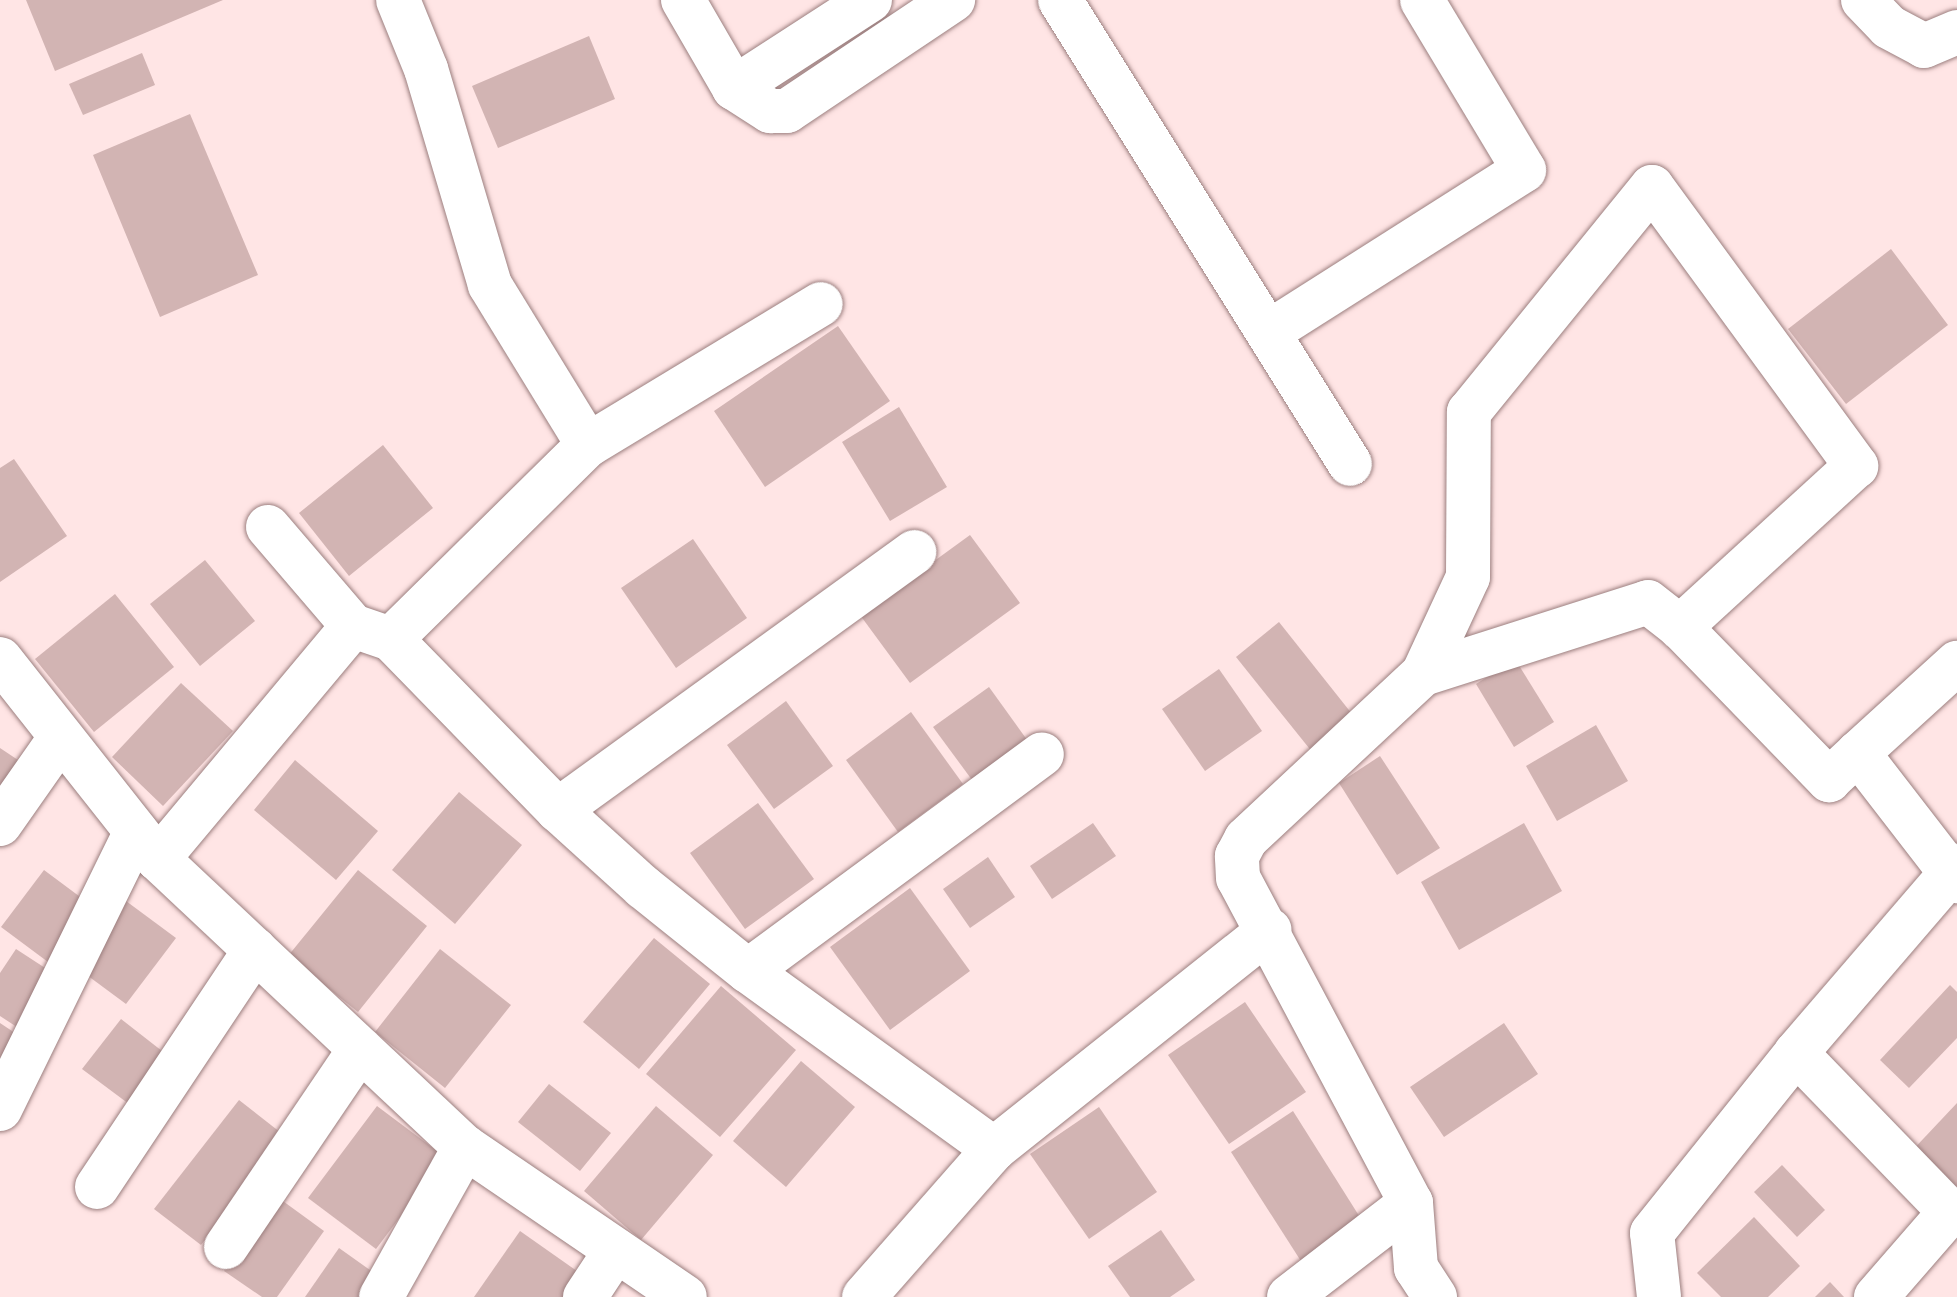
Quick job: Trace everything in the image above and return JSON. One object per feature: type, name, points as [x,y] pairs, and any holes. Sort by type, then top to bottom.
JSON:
[{"type":"street","points":[[398,0],[426,69],[490,285],[588,445]]},
{"type":"street","points":[[683,0],[734,88],[770,111],[787,111],[953,0]]},
{"type":"street","points":[[734,88],[870,0]]},
{"type":"street","points":[[1060,0],[1350,464]]},
{"type":"street","points":[[1269,332],[1524,170],[1422,0]]},
{"type":"street","points":[[1863,0],[1889,27],[1924,46],[1957,32]]},
{"type":"street","points":[[1435,1297],[1416,1268],[1411,1203],[1269,930],[1238,878],[1237,856],[1246,839],[1423,674],[1468,577],[1469,412],[1652,187],[1856,466],[1680,627]]},
{"type":"street","points":[[0,1109],[147,845],[372,632],[588,445],[821,304]]},
{"type":"street","points":[[268,527],[372,632],[558,810],[748,971],[994,1149]]},
{"type":"street","points":[[558,810],[915,552]]},
{"type":"street","points":[[1423,674],[1648,602],[1680,627],[1829,780],[1957,663]]},
{"type":"street","points":[[0,659],[147,845],[465,1147],[685,1297]]},
{"type":"street","points":[[0,824],[61,737]]},
{"type":"street","points":[[1659,1297],[1652,1233],[1796,1053],[1954,873],[1858,753]]},
{"type":"street","points":[[748,971],[1042,754]]},
{"type":"street","points":[[864,1297],[994,1149],[1269,930]]},
{"type":"street","points":[[97,1187],[255,950]]},
{"type":"street","points":[[226,1247],[360,1049]]},
{"type":"street","points":[[1796,1053],[1954,1208],[1876,1297]]},
{"type":"street","points":[[381,1297],[465,1147]]},
{"type":"street","points":[[1289,1297],[1411,1203]]},
{"type":"street","points":[[585,1297],[616,1250]]},
{"type":"building","points":[[26,0],[223,0],[55,71]]},
{"type":"building","points":[[589,36],[615,99],[498,148],[472,86]]},
{"type":"building","points":[[142,53],[155,85],[83,115],[69,84]]},
{"type":"building","points":[[190,114],[258,275],[160,317],[93,155]]},
{"type":"building","points":[[1891,249],[1948,325],[1846,404],[1788,329]]},
{"type":"building","points":[[838,326],[890,401],[765,487],[714,411]]},
{"type":"building","points":[[899,407],[947,487],[890,521],[842,442]]},
{"type":"building","points":[[383,445],[433,508],[349,576],[299,513]]},
{"type":"building","points":[[14,459],[67,536],[0,582],[0,468]]},
{"type":"building","points":[[970,535],[1020,603],[910,683],[860,615]]},
{"type":"building","points":[[693,539],[747,618],[676,668],[621,588]]},
{"type":"building","points":[[205,560],[255,621],[200,666],[150,604]]},
{"type":"building","points":[[115,594],[174,667],[94,732],[35,659]]},
{"type":"building","points":[[1279,622],[1360,724],[1317,758],[1236,657]]},
{"type":"building","points":[[1515,659],[1554,722],[1514,747],[1476,684]]},
{"type":"building","points":[[1219,669],[1262,731],[1205,771],[1162,709]]},
{"type":"building","points":[[181,683],[233,731],[163,806],[112,757]]},
{"type":"building","points":[[989,687],[1030,744],[975,784],[933,727]]},
{"type":"building","points":[[786,701],[833,766],[774,809],[727,745]]},
{"type":"building","points":[[911,712],[963,784],[898,832],[846,760]]},
{"type":"building","points":[[1596,725],[1628,781],[1557,821],[1526,766]]},
{"type":"building","points":[[0,748],[21,762],[0,793]]},
{"type":"building","points":[[1380,756],[1440,848],[1397,875],[1339,783]]},
{"type":"building","points":[[295,760],[378,831],[336,880],[254,810]]},
{"type":"building","points":[[459,792],[522,845],[455,924],[392,870]]},
{"type":"building","points":[[758,803],[814,879],[745,929],[690,853]]},
{"type":"building","points":[[1093,823],[1116,856],[1052,899],[1030,866]]},
{"type":"building","points":[[1524,823],[1562,891],[1459,950],[1421,882]]},
{"type":"building","points":[[988,857],[1015,897],[970,928],[943,889]]},
{"type":"building","points":[[44,870],[91,905],[48,962],[1,927]]},
{"type":"building","points":[[358,870],[427,926],[358,1012],[288,956]]},
{"type":"building","points":[[910,888],[970,971],[890,1030],[830,947]]},
{"type":"building","points":[[126,901],[176,938],[126,1004],[76,967]]},
{"type":"building","points":[[654,938],[710,984],[639,1069],[583,1022]]},
{"type":"building","points":[[16,949],[59,977],[23,1031],[0,1016],[0,973]]},
{"type":"building","points":[[440,949],[511,1005],[445,1088],[375,1032]]},
{"type":"building","points":[[1950,985],[1957,992],[1957,1038],[1909,1088],[1880,1060]]},
{"type":"building","points":[[721,986],[796,1050],[720,1137],[646,1074]]},
{"type":"building","points":[[1245,1002],[1306,1092],[1229,1144],[1168,1055]]},
{"type":"building","points":[[121,1019],[171,1058],[133,1107],[82,1069]]},
{"type":"building","points":[[0,1023],[24,1039],[0,1074]]},
{"type":"building","points":[[1504,1023],[1538,1074],[1444,1137],[1410,1087]]},
{"type":"building","points":[[801,1061],[855,1107],[786,1187],[733,1141]]},
{"type":"building","points":[[549,1084],[611,1133],[580,1171],[518,1122]]},
{"type":"building","points":[[239,1100],[285,1136],[201,1245],[154,1209]]},
{"type":"building","points":[[1957,1103],[1957,1186],[1949,1194],[1908,1155]]},
{"type":"building","points":[[377,1106],[445,1157],[376,1249],[308,1198]]},
{"type":"building","points":[[656,1106],[713,1155],[641,1240],[584,1191]]},
{"type":"building","points":[[1099,1107],[1157,1192],[1089,1239],[1030,1154]]},
{"type":"building","points":[[1293,1111],[1368,1230],[1306,1269],[1231,1152]]},
{"type":"building","points":[[1782,1165],[1825,1210],[1797,1237],[1754,1192]]},
{"type":"building","points":[[276,1196],[324,1231],[277,1297],[262,1297],[224,1271]]},
{"type":"building","points":[[1754,1217],[1800,1266],[1768,1297],[1721,1297],[1697,1273]]},
{"type":"building","points":[[1161,1230],[1195,1280],[1170,1297],[1130,1297],[1108,1266]]},
{"type":"building","points":[[520,1231],[584,1276],[569,1297],[474,1297]]},
{"type":"building","points":[[339,1248],[384,1280],[373,1297],[305,1297]]},
{"type":"building","points":[[1830,1282],[1844,1297],[1815,1297]]}]
